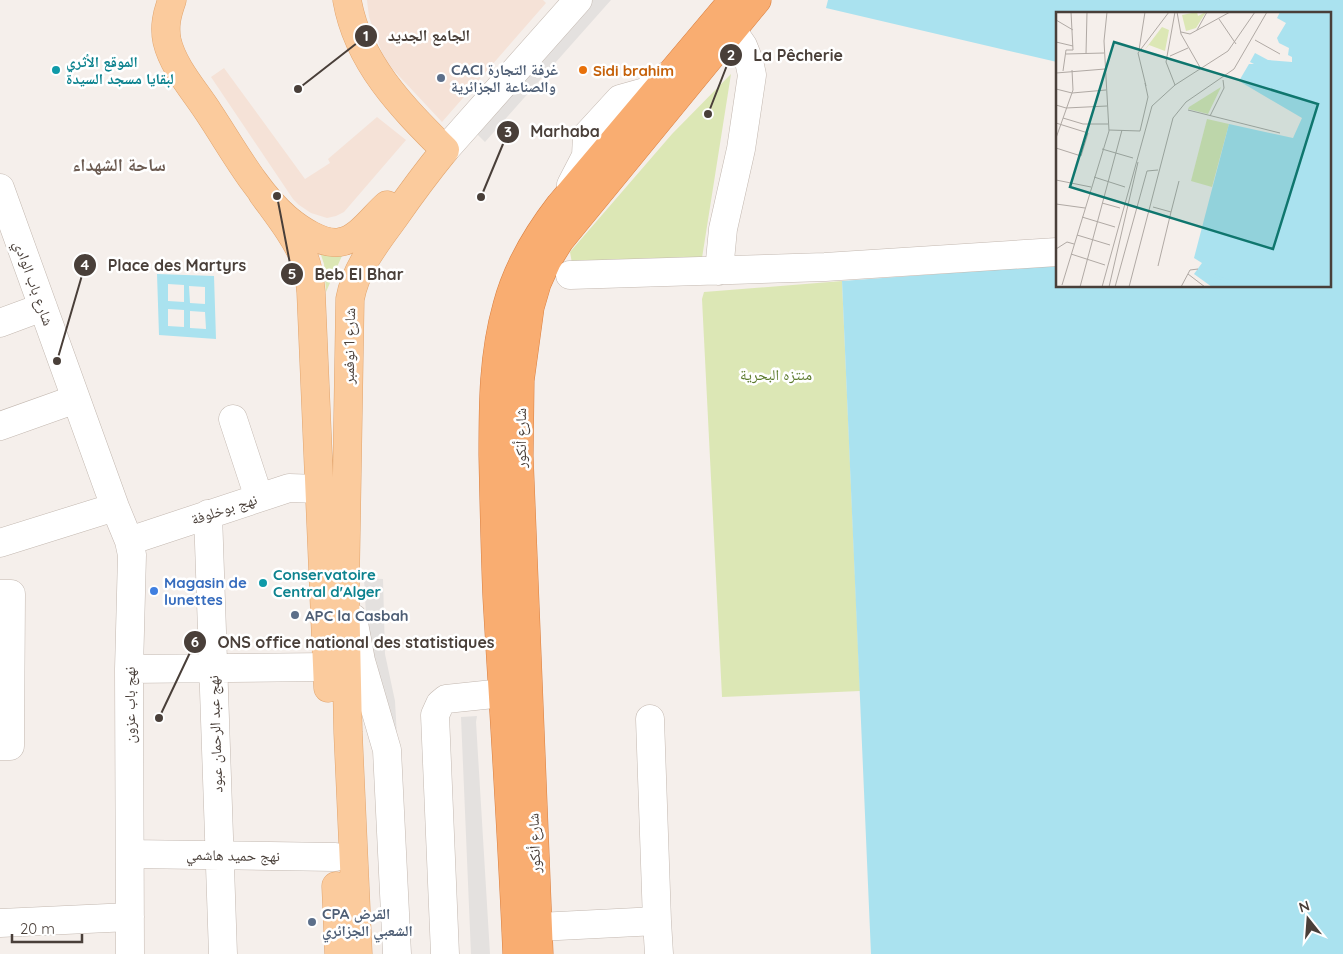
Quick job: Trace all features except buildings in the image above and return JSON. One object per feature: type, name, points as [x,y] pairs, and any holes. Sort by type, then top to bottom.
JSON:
[{"type":"highway","name":"شارع أنكور","points":[[517,954],[494,532],[494,380],[507,306],[516,279],[542,228],[733,0]]},
{"type":"highway","name":"شارع أنكور","points":[[539,954],[519,456],[520,380],[530,307],[547,261],[560,240],[757,0]]},
{"type":"main road","points":[[340,0],[344,20],[349,32],[374,69],[398,101],[445,150]]},
{"type":"main road","points":[[347,0],[356,35],[374,69]]},
{"type":"main road","points":[[168,7],[167,41],[172,56],[291,235],[307,269],[313,314],[339,954]]},
{"type":"main road","name":"شارع 1 نوفمبر","points":[[358,954],[348,732],[345,554],[351,292],[365,259],[417,185],[445,150]]},
{"type":"main road","points":[[262,192],[295,226],[325,241],[340,243],[354,238],[381,210],[417,185]]},
{"type":"street","points":[[445,150],[573,2]]},
{"type":"street","points":[[719,271],[723,229],[743,141],[752,75],[743,46],[732,30]]},
{"type":"street","name":"شارع باب الوادي","points":[[0,188],[100,462]]},
{"type":"street","points":[[570,275],[825,267],[1056,252]]},
{"type":"street","points":[[0,323],[43,307]]},
{"type":"street","points":[[0,426],[76,399]]},
{"type":"street","points":[[233,419],[259,498]]},
{"type":"street","name":"نهج باب عزون","points":[[100,462],[129,541],[132,555],[129,669],[130,954]]},
{"type":"street","name":"نهج بوخلوفة","points":[[129,541],[289,488],[320,489]]},
{"type":"street","points":[[0,542],[115,507]]},
{"type":"street","name":"نهج عبد الرحمان عبود","points":[[208,514],[223,954]]},
{"type":"street","points":[[345,554],[360,652],[387,750],[398,954]]},
{"type":"street","points":[[0,594],[11,594],[10,746],[0,746]]},
{"type":"street","points":[[129,669],[327,667]]},
{"type":"street","points":[[445,954],[435,716],[440,704],[446,699],[465,707],[502,693]]},
{"type":"street","points":[[650,719],[659,954]]},
{"type":"street","name":"نهج حميد هاشمي","points":[[130,854],[335,856]]},
{"type":"street","points":[[0,923],[130,917]]},
{"type":"street","points":[[538,927],[657,921]]},
{"type":"shaded area","name":"CACI غرفة التجارة والصناعة الجزائرية","points":[[367,0],[543,0],[546,3],[442,122],[385,61],[369,17]]},
{"type":"shaded area","points":[[592,0],[611,0],[485,142],[475,132]]},
{"type":"shaded area","points":[[224,68],[305,179],[330,163],[328,159],[377,117],[406,140],[344,212],[327,218],[311,213],[293,199],[211,77]]},
{"type":"shaded area","points":[[364,578],[383,579],[385,654],[395,701],[398,755],[368,653]]},
{"type":"shaded area","points":[[477,716],[490,954],[471,954],[461,717]]},
{"type":"green space","points":[[731,74],[702,258],[573,269],[570,252],[672,134]]},
{"type":"green space","points":[[317,243],[345,249],[326,292],[324,264]]},
{"type":"green space","name":"منتزه البحرية","points":[[842,281],[860,691],[722,697],[702,299],[704,292]]},
{"type":"water","points":[[828,0],[1343,0],[1343,954],[871,954],[842,281],[1056,265],[1056,288],[1330,288],[1330,12],[1056,12],[1056,62],[826,8]]},
{"type":"water","points":[[157,274],[214,276],[216,339],[159,335]],"holes":[[[168,284],[184,285],[184,302],[168,301]],[[189,286],[205,287],[205,304],[190,303]],[[168,309],[184,310],[184,327],[168,326]],[[190,311],[205,312],[206,329],[190,328]]]},
{"type":"place","name":"الموقع الأثري لبقايا مسجد السيدة","points":[[56,70]]},
{"type":"place","name":"Sidi brahim","points":[[583,70]]},
{"type":"place","name":"CACI غرفة التجارة والصناعة الجزائرية","points":[[441,78]]},
{"type":"place","name":"الجامع الجديد","points":[[298,89]]},
{"type":"place","name":"La Pêcherie","points":[[708,114]]},
{"type":"place","name":"Beb El Bhar","points":[[277,196]]},
{"type":"place","name":"Marhaba","points":[[481,197]]},
{"type":"place","name":"Place des Martyrs","points":[[57,361]]},
{"type":"place","name":"Conservatoire Central d'Alger","points":[[263,583]]},
{"type":"place","name":"Magasin de lunettes","points":[[154,591]]},
{"type":"place","name":"APC la Casbah","points":[[295,615]]},
{"type":"place","name":"ONS office national des statistiques","points":[[159,718]]},
{"type":"place","name":"CPA القرض الشعبي الجزائري","points":[[312,922]]},
{"type":"district","name":"ساحة الشهداء","points":[[119,164]]}]
